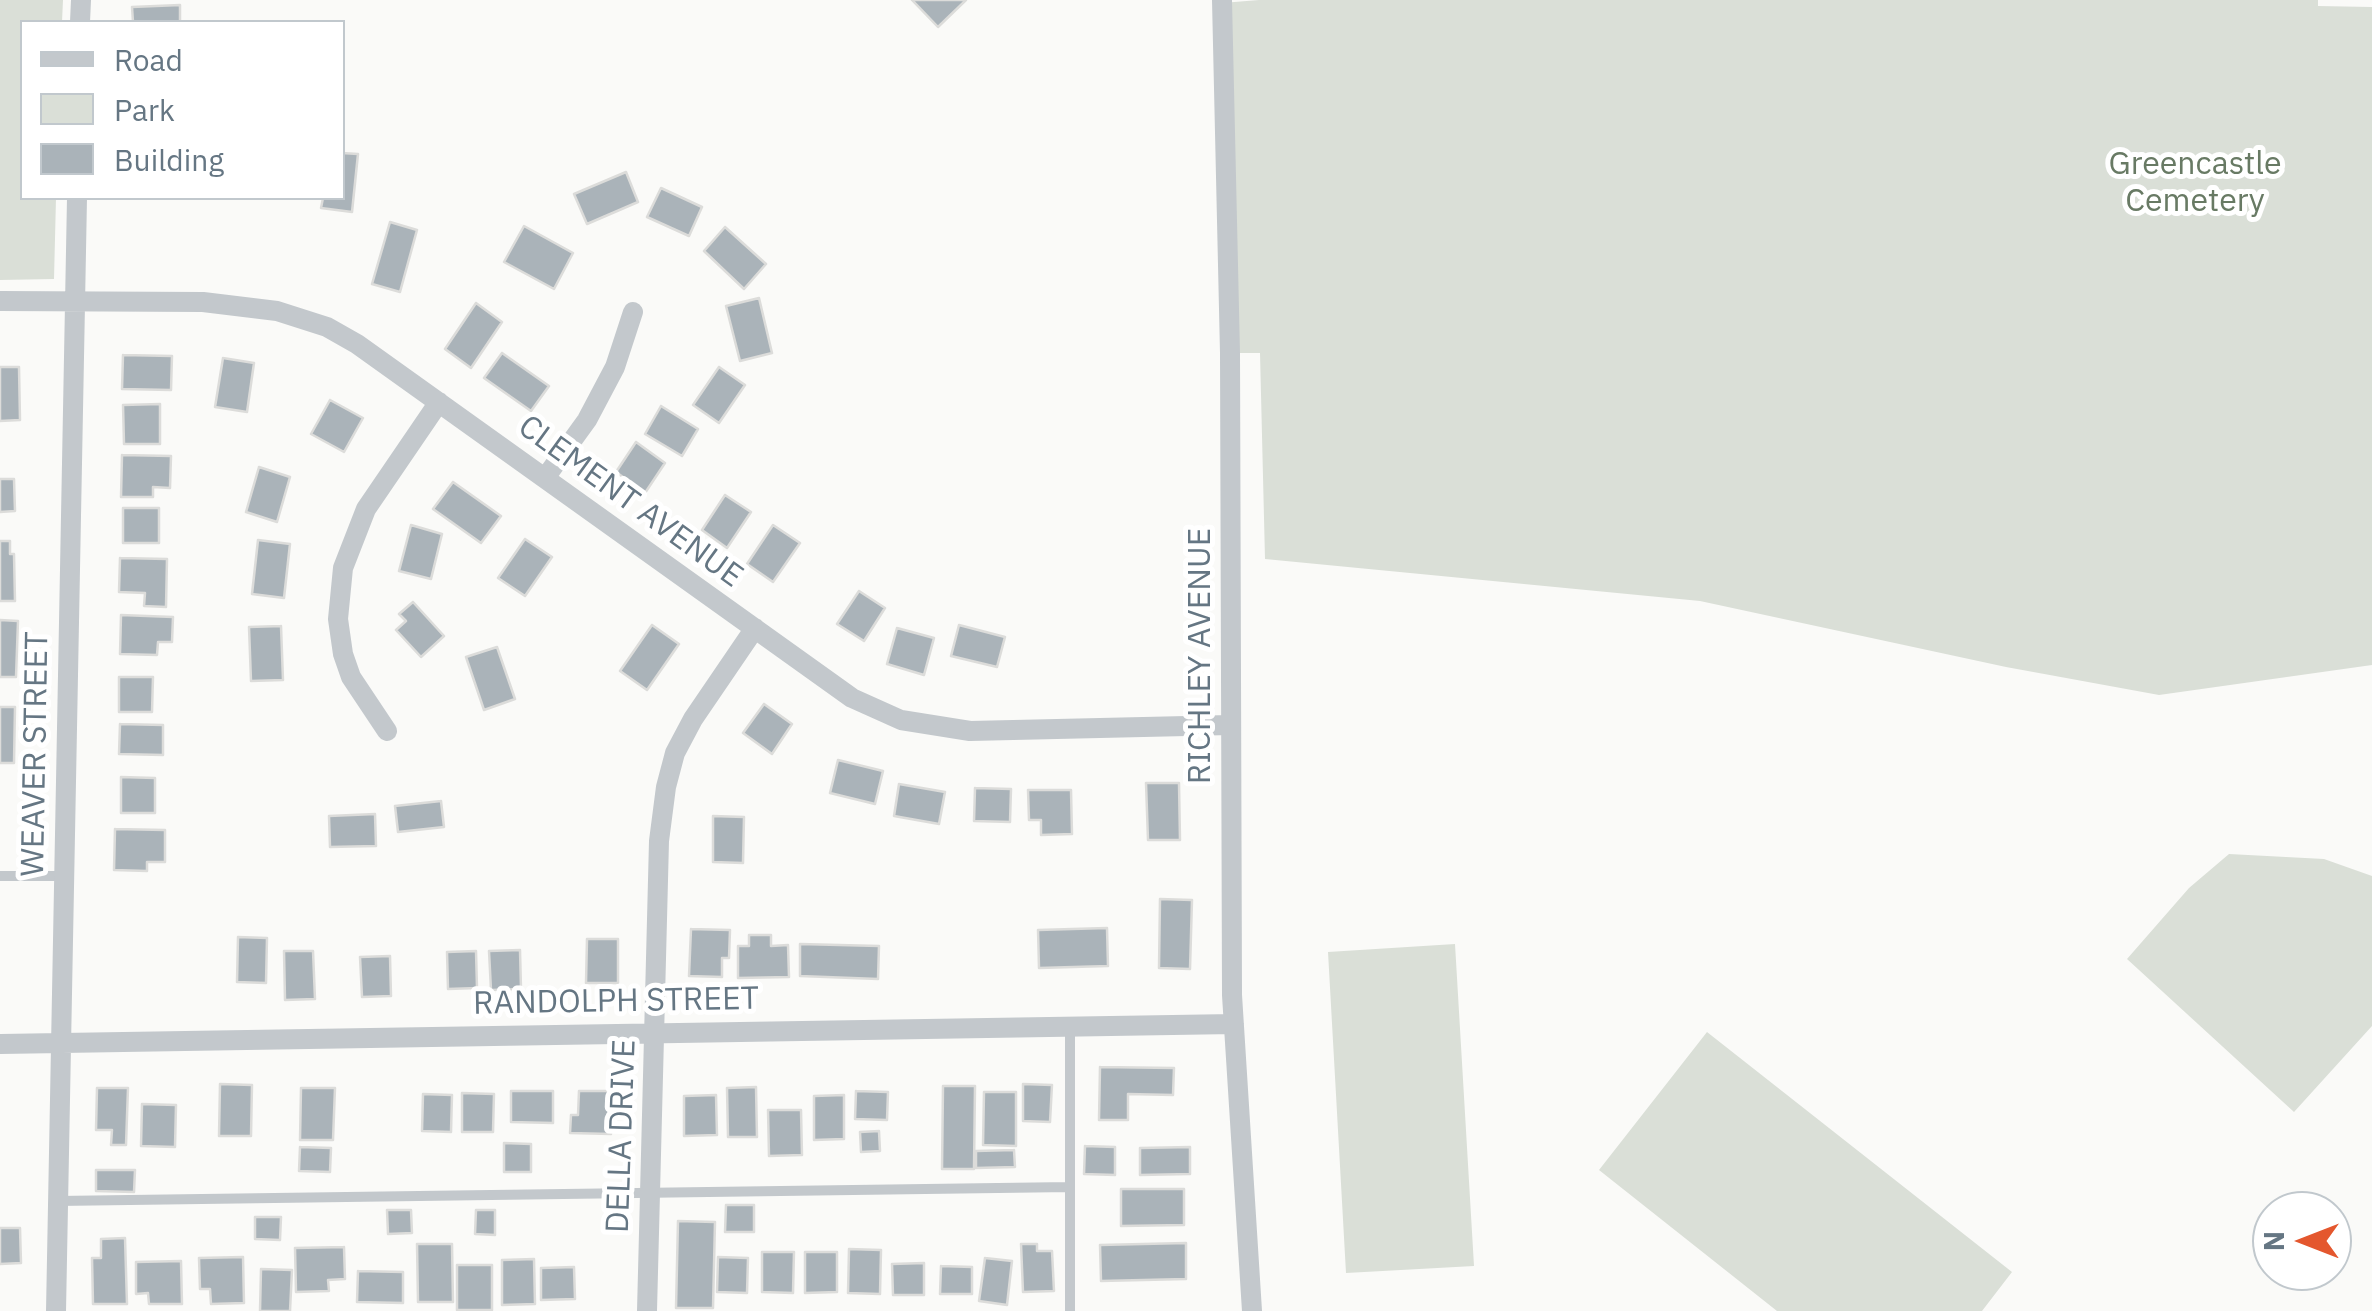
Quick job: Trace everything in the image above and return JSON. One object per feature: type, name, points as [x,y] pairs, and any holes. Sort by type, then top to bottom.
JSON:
[{"type":"street","name":"RICHLEY AVENUE","points":[[1222,0],[1230,389],[1234,1024],[1252,1311]]},
{"type":"street","name":"WEAVER STREET","points":[[56,1311],[77,200]]},
{"type":"street","name":"CLEMENT AVENUE","points":[[0,301],[203,302],[259,308],[327,327],[357,344],[852,698],[901,720],[970,731],[1230,725]]},
{"type":"street","points":[[545,478],[594,406],[624,348],[633,312]]},
{"type":"street","points":[[387,731],[351,677],[343,654],[338,619],[343,568],[366,509],[438,402]]},
{"type":"street","name":"DELLA DRIVE","points":[[647,1311],[659,841],[666,787],[675,754],[693,720],[755,628]]},
{"type":"street","name":"RANDOLPH STREET","points":[[0,1044],[1234,1024]]},
{"type":"lane","points":[[0,876],[63,876]]},
{"type":"lane","points":[[1070,1026],[1070,1311]]},
{"type":"lane","points":[[57,1201],[1070,1187]]},
{"type":"green space","points":[[0,0],[63,0],[62,20],[20,20],[20,200],[56,200],[54,279],[0,280]]},
{"type":"green space","name":"Greencastle Cemetery","points":[[2318,0],[2318,6],[2372,7],[2372,665],[2159,695],[2006,667],[1700,601],[1265,559],[1260,353],[1230,353],[1222,3]]},
{"type":"green space","points":[[2229,854],[2324,859],[2372,876],[2372,1026],[2294,1112],[2127,959],[2189,888]]},
{"type":"green space","points":[[1455,944],[1474,1266],[1346,1273],[1328,952]]},
{"type":"green space","points":[[1707,1032],[2012,1272],[1982,1311],[1777,1311],[1599,1170]]},
{"type":"building","points":[[912,0],[966,0],[938,27]]},
{"type":"building","points":[[180,5],[180,20],[133,20],[132,7]]},
{"type":"building","points":[[345,153],[358,154],[352,212],[321,208],[323,200],[345,200]]},
{"type":"building","points":[[626,172],[638,202],[587,224],[574,194]]},
{"type":"building","points":[[661,188],[702,207],[689,236],[647,217]]},
{"type":"building","points":[[390,222],[417,230],[400,292],[372,284]]},
{"type":"building","points":[[524,226],[573,253],[554,289],[504,262]]},
{"type":"building","points":[[725,227],[766,264],[744,289],[704,251]]},
{"type":"building","points":[[759,298],[772,353],[740,361],[726,306]]},
{"type":"building","points":[[476,303],[502,322],[471,368],[445,349]]},
{"type":"building","points":[[502,353],[549,386],[531,411],[484,378]]},
{"type":"building","points":[[123,355],[172,356],[171,390],[122,389]]},
{"type":"building","points":[[223,358],[254,363],[247,412],[215,407]]},
{"type":"building","points":[[0,367],[19,367],[20,420],[0,421]]},
{"type":"building","points":[[719,367],[745,385],[719,423],[693,405]]},
{"type":"building","points":[[330,400],[363,418],[344,452],[311,434]]},
{"type":"building","points":[[160,404],[160,444],[124,444],[123,405]]},
{"type":"building","points":[[661,406],[698,429],[682,456],[645,434]]},
{"type":"building","points":[[636,442],[665,463],[645,493],[616,472]]},
{"type":"building","points":[[122,455],[171,456],[170,488],[153,487],[153,497],[121,497]]},
{"type":"building","points":[[259,467],[290,477],[277,522],[246,512]]},
{"type":"building","points":[[0,479],[14,479],[15,511],[0,512]]},
{"type":"building","points":[[453,482],[501,516],[481,543],[433,509]]},
{"type":"building","points":[[725,495],[751,512],[727,548],[702,530]]},
{"type":"building","points":[[123,508],[159,508],[159,543],[123,543]]},
{"type":"building","points":[[411,525],[442,534],[431,579],[399,571]]},
{"type":"building","points":[[773,525],[800,543],[773,582],[747,564]]},
{"type":"building","points":[[525,539],[552,557],[525,596],[498,578]]},
{"type":"building","points":[[258,540],[290,544],[284,598],[252,594]]},
{"type":"building","points":[[0,541],[10,541],[10,554],[14,554],[15,601],[0,601]]},
{"type":"building","points":[[120,558],[167,559],[166,607],[144,606],[145,593],[119,592]]},
{"type":"building","points":[[859,591],[885,608],[864,641],[837,624]]},
{"type":"building","points":[[413,602],[444,636],[421,657],[396,630],[406,621],[399,614]]},
{"type":"building","points":[[121,615],[173,617],[172,642],[158,642],[157,655],[120,654]]},
{"type":"building","points":[[0,620],[18,621],[16,677],[0,677]]},
{"type":"building","points":[[652,625],[679,644],[647,690],[620,671]]},
{"type":"building","points":[[959,625],[1005,637],[997,667],[951,656]]},
{"type":"building","points":[[281,626],[283,680],[251,681],[249,627]]},
{"type":"building","points":[[897,628],[934,638],[924,675],[887,664]]},
{"type":"building","points":[[497,647],[515,699],[484,710],[466,657]]},
{"type":"building","points":[[119,677],[153,677],[152,712],[119,712]]},
{"type":"building","points":[[764,704],[792,724],[772,754],[743,733]]},
{"type":"building","points":[[0,707],[15,707],[14,763],[0,763]]},
{"type":"building","points":[[120,724],[163,725],[163,755],[119,754]]},
{"type":"building","points":[[838,760],[883,771],[875,804],[830,793]]},
{"type":"building","points":[[121,777],[155,778],[155,813],[121,813]]},
{"type":"building","points":[[1146,783],[1179,783],[1180,840],[1148,840]]},
{"type":"building","points":[[899,784],[945,792],[939,824],[894,816]]},
{"type":"building","points":[[975,788],[1011,789],[1010,822],[974,821]]},
{"type":"building","points":[[1028,790],[1071,790],[1072,834],[1041,835],[1041,820],[1029,820]]},
{"type":"building","points":[[441,801],[444,827],[398,832],[395,806]]},
{"type":"building","points":[[375,814],[376,846],[330,847],[329,816]]},
{"type":"building","points":[[713,816],[744,817],[743,863],[713,862]]},
{"type":"building","points":[[115,829],[165,830],[165,862],[147,862],[147,871],[114,870]]},
{"type":"building","points":[[1160,899],[1192,900],[1190,969],[1159,968]]},
{"type":"building","points":[[1107,928],[1108,966],[1039,968],[1038,930]]},
{"type":"building","points":[[691,929],[730,930],[729,958],[722,958],[722,977],[689,976]]},
{"type":"building","points":[[749,935],[771,935],[771,946],[788,945],[789,977],[738,978],[738,946],[749,946]]},
{"type":"building","points":[[238,937],[267,938],[266,983],[237,982]]},
{"type":"building","points":[[587,939],[618,939],[618,983],[586,983]]},
{"type":"building","points":[[800,944],[879,946],[878,979],[800,976]]},
{"type":"building","points":[[520,950],[521,989],[491,990],[489,951]]},
{"type":"building","points":[[284,951],[313,951],[315,999],[285,1000]]},
{"type":"building","points":[[476,951],[477,988],[448,989],[447,952]]},
{"type":"building","points":[[390,956],[391,996],[362,997],[360,957]]},
{"type":"building","points":[[1100,1067],[1174,1068],[1173,1095],[1128,1094],[1128,1120],[1099,1120]]},
{"type":"building","points":[[220,1084],[252,1085],[251,1136],[219,1136]]},
{"type":"building","points":[[1023,1084],[1052,1085],[1050,1122],[1023,1121]]},
{"type":"building","points":[[943,1086],[975,1086],[974,1169],[942,1169]]},
{"type":"building","points":[[756,1087],[757,1137],[728,1137],[727,1088]]},
{"type":"building","points":[[97,1088],[128,1088],[126,1145],[111,1145],[112,1130],[96,1130]]},
{"type":"building","points":[[301,1088],[335,1088],[333,1140],[300,1140]]},
{"type":"building","points":[[511,1091],[553,1091],[553,1123],[511,1122]]},
{"type":"building","points":[[579,1091],[612,1091],[611,1134],[570,1133],[571,1115],[578,1115]]},
{"type":"building","points":[[856,1091],[888,1092],[887,1120],[855,1119]]},
{"type":"building","points":[[984,1092],[1016,1092],[1016,1146],[983,1145]]},
{"type":"building","points":[[462,1093],[494,1094],[493,1132],[462,1132]]},
{"type":"building","points":[[423,1094],[452,1095],[451,1132],[422,1131]]},
{"type":"building","points":[[716,1095],[717,1135],[684,1136],[684,1096]]},
{"type":"building","points":[[844,1095],[844,1139],[814,1140],[814,1096]]},
{"type":"building","points":[[142,1104],[176,1105],[175,1147],[141,1146]]},
{"type":"building","points":[[768,1110],[801,1110],[802,1155],[769,1156]]},
{"type":"building","points":[[879,1131],[880,1151],[861,1152],[860,1132]]},
{"type":"building","points":[[504,1143],[531,1144],[531,1172],[504,1172]]},
{"type":"building","points":[[1085,1146],[1115,1147],[1115,1175],[1084,1174]]},
{"type":"building","points":[[300,1147],[331,1148],[330,1172],[299,1171]]},
{"type":"building","points":[[1190,1147],[1190,1174],[1140,1175],[1140,1148]]},
{"type":"building","points":[[1014,1150],[1015,1167],[976,1168],[976,1151]]},
{"type":"building","points":[[96,1170],[135,1170],[134,1192],[96,1191]]},
{"type":"building","points":[[1121,1189],[1184,1189],[1184,1225],[1121,1226]]},
{"type":"building","points":[[726,1205],[754,1205],[754,1232],[725,1232]]},
{"type":"building","points":[[387,1210],[411,1210],[412,1233],[388,1234]]},
{"type":"building","points":[[476,1210],[495,1210],[495,1235],[475,1234]]},
{"type":"building","points":[[255,1217],[281,1217],[280,1240],[255,1239]]},
{"type":"building","points":[[678,1221],[715,1222],[713,1308],[676,1308]]},
{"type":"building","points":[[0,1228],[20,1228],[21,1263],[0,1264]]},
{"type":"building","points":[[125,1238],[127,1304],[93,1304],[92,1258],[101,1258],[101,1239]]},
{"type":"building","points":[[1186,1243],[1186,1279],[1101,1281],[1100,1245]]},
{"type":"building","points":[[417,1244],[452,1244],[453,1302],[418,1302]]},
{"type":"building","points":[[1021,1244],[1037,1244],[1037,1251],[1052,1251],[1054,1291],[1023,1292]]},
{"type":"building","points":[[344,1247],[345,1279],[328,1280],[329,1291],[296,1292],[295,1248]]},
{"type":"building","points":[[849,1249],[881,1250],[880,1294],[848,1293]]},
{"type":"building","points":[[762,1252],[794,1252],[793,1293],[762,1292]]},
{"type":"building","points":[[805,1252],[837,1252],[837,1292],[805,1293]]},
{"type":"building","points":[[243,1257],[244,1303],[211,1304],[210,1289],[200,1289],[199,1258]]},
{"type":"building","points":[[718,1257],[748,1258],[747,1293],[717,1292]]},
{"type":"building","points":[[985,1258],[1012,1261],[1007,1305],[979,1301]]},
{"type":"building","points":[[534,1259],[535,1304],[502,1305],[502,1260]]},
{"type":"building","points":[[181,1261],[182,1304],[149,1304],[148,1293],[136,1294],[136,1262]]},
{"type":"building","points":[[924,1263],[924,1295],[893,1295],[892,1264]]},
{"type":"building","points":[[457,1265],[492,1265],[492,1310],[457,1310]]},
{"type":"building","points":[[941,1266],[972,1267],[972,1294],[940,1294]]},
{"type":"building","points":[[574,1267],[575,1299],[541,1300],[541,1268]]},
{"type":"building","points":[[261,1269],[292,1270],[290,1311],[260,1311]]},
{"type":"building","points":[[358,1271],[403,1272],[403,1303],[357,1302]]}]
